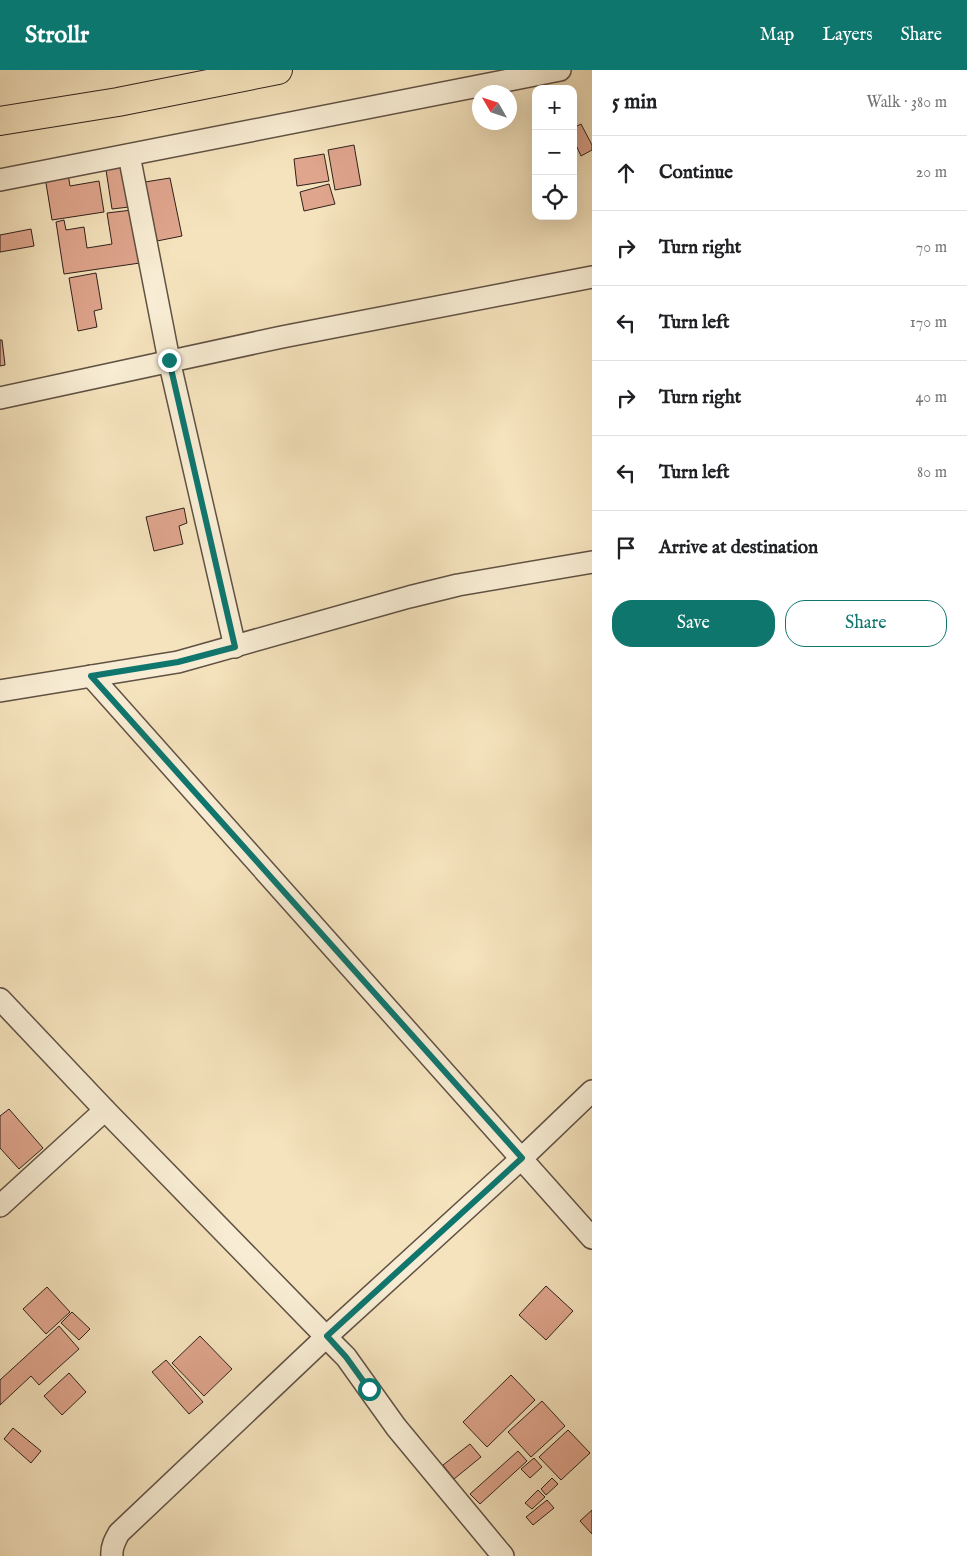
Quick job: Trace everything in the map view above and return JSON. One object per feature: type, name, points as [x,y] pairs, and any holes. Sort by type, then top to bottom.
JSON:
[{"type":"highway","points":[[0,121],[118,102],[278,70]]},
{"type":"street","points":[[0,180],[560,70]]},
{"type":"street","points":[[129,154],[169,360],[235,647]]},
{"type":"street","points":[[0,398],[282,336],[592,277]]},
{"type":"street","points":[[0,691],[178,662],[458,585],[592,562]]},
{"type":"street","points":[[91,676],[592,1238]]},
{"type":"street","points":[[0,999],[105,1110],[346,1357],[396,1426],[503,1556]]},
{"type":"street","points":[[112,1556],[111,1551],[119,1533],[327,1336],[522,1158],[592,1091]]},
{"type":"street","points":[[0,1206],[105,1110]]},
{"type":"building","points":[[581,124],[592,145],[592,150],[581,156],[577,147],[577,126]]},
{"type":"building","points":[[354,145],[361,185],[335,190],[328,150]]},
{"type":"building","points":[[324,154],[329,181],[297,186],[294,159]]},
{"type":"building","points":[[123,167],[129,207],[112,209],[106,170]]},
{"type":"building","points":[[68,174],[70,186],[99,181],[104,212],[52,220],[45,177]]},
{"type":"building","points":[[170,178],[182,236],[157,241],[145,182]]},
{"type":"building","points":[[329,184],[335,204],[304,211],[300,192]]},
{"type":"building","points":[[132,210],[140,263],[64,274],[56,222],[64,220],[66,230],[84,227],[87,248],[112,244],[107,213]]},
{"type":"building","points":[[31,229],[34,246],[0,252],[0,235]]},
{"type":"building","points":[[96,273],[102,309],[94,311],[97,327],[78,331],[69,278]]},
{"type":"building","points":[[0,340],[2,340],[5,365],[0,366]]},
{"type":"building","points":[[184,508],[187,523],[179,526],[183,544],[154,551],[146,517]]},
{"type":"building","points":[[9,1109],[43,1148],[19,1169],[0,1148],[0,1116]]},
{"type":"building","points":[[546,1286],[573,1311],[546,1340],[519,1315]]},
{"type":"building","points":[[47,1287],[70,1312],[46,1334],[23,1309]]},
{"type":"building","points":[[72,1312],[90,1329],[79,1340],[61,1323]]},
{"type":"building","points":[[59,1326],[79,1349],[39,1385],[31,1376],[0,1405],[0,1380]]},
{"type":"building","points":[[200,1336],[232,1369],[204,1396],[172,1363]]},
{"type":"building","points":[[166,1360],[203,1402],[189,1414],[152,1372]]},
{"type":"building","points":[[69,1373],[86,1392],[62,1415],[44,1396]]},
{"type":"building","points":[[511,1375],[535,1400],[487,1447],[463,1422]]},
{"type":"building","points":[[542,1401],[565,1426],[531,1457],[508,1432]]},
{"type":"building","points":[[13,1428],[41,1451],[31,1463],[4,1439]]},
{"type":"building","points":[[568,1430],[590,1453],[561,1480],[539,1457]]},
{"type":"building","points":[[470,1444],[481,1457],[454,1479],[443,1465]]},
{"type":"building","points":[[518,1451],[527,1461],[480,1504],[470,1494]]},
{"type":"building","points":[[534,1458],[542,1467],[530,1478],[521,1469]]},
{"type":"building","points":[[552,1478],[558,1484],[546,1495],[541,1489]]},
{"type":"building","points":[[538,1490],[545,1497],[532,1509],[525,1503]]},
{"type":"building","points":[[547,1500],[554,1508],[533,1525],[526,1517]]},
{"type":"building","points":[[592,1510],[592,1534],[580,1521]]},
{"type":"route","points":[[169,360],[235,647],[178,662],[91,676],[522,1158],[327,1336],[346,1357],[369,1389]]}]
